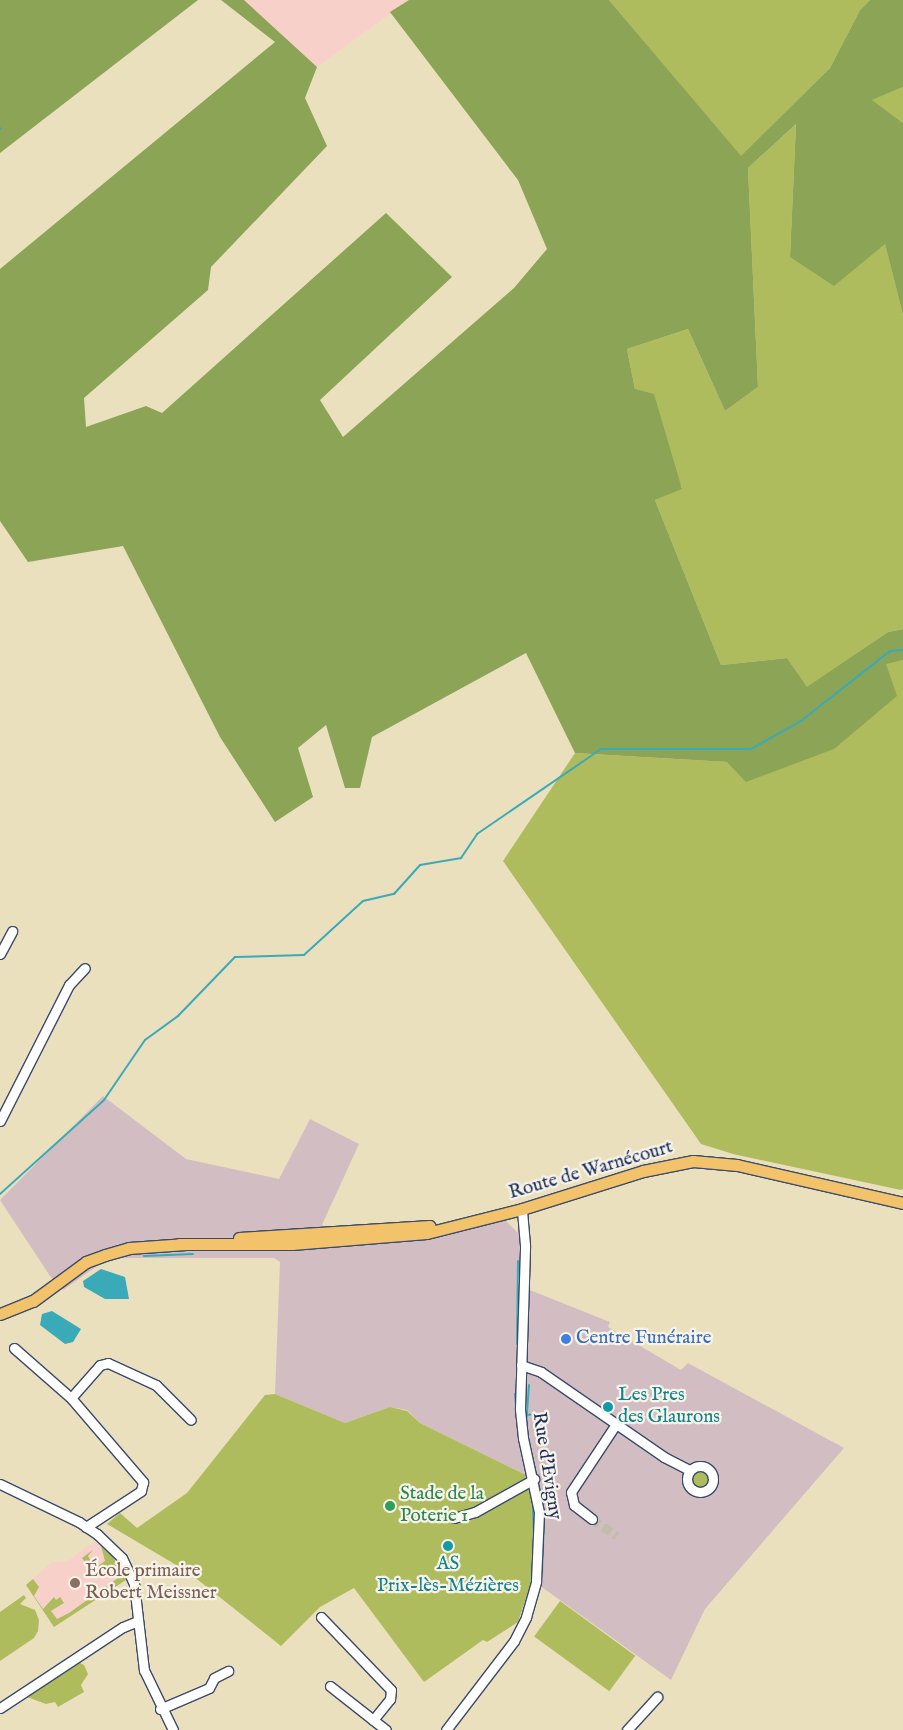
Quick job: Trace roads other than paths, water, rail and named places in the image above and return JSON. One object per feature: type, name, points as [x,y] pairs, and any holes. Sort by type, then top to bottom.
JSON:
[{"type":"main road","name":"Route de Warnécourt","points":[[0,1314],[34,1301],[59,1280],[105,1255],[129,1248],[464,1223],[522,1209],[644,1171],[703,1161],[737,1164],[903,1203]]},
{"type":"street","points":[[0,954],[12,931]]},
{"type":"street","points":[[0,1121],[65,992],[85,968]]},
{"type":"street","name":"Rue d'Evigny","points":[[446,1730],[503,1658],[526,1617],[540,1548],[534,1479],[522,1428],[521,1365],[524,1244],[522,1209]]},
{"type":"street","points":[[14,1348],[71,1398],[105,1434],[145,1486],[86,1527]]},
{"type":"street","points":[[71,1398],[100,1366],[108,1363],[156,1385],[191,1420]]},
{"type":"street","points":[[521,1365],[541,1372],[670,1461],[690,1470]]},
{"type":"street","points":[[592,1519],[574,1506],[571,1492],[616,1424]]},
{"type":"street","points":[[454,1518],[475,1512],[534,1479]]},
{"type":"street","points":[[0,1484],[86,1527],[113,1548],[130,1570],[144,1670],[160,1709],[173,1730]]},
{"type":"street","points":[[322,1616],[391,1690],[392,1695],[373,1720]]},
{"type":"street","points":[[0,1708],[123,1628],[138,1621]]},
{"type":"street","points":[[160,1709],[209,1688],[214,1678],[228,1671]]},
{"type":"street","points":[[330,1686],[386,1730]]},
{"type":"street","points":[[627,1730],[657,1697]]},
{"type":"water","points":[[101,1269],[125,1277],[129,1299],[105,1299],[84,1287],[83,1281]]},
{"type":"water","points":[[52,1311],[81,1329],[73,1342],[65,1344],[40,1325],[42,1314]]},
{"type":"waterway","points":[[0,1194],[104,1100],[145,1040],[178,1016],[235,957],[304,955],[363,901],[394,894],[420,865],[461,858],[477,834],[601,749],[751,749],[801,721],[890,651],[903,650]]},
{"type":"waterway","points":[[144,1256],[193,1254]]},
{"type":"waterway","points":[[517,1344],[518,1261]]},
{"type":"waterway","points":[[526,1426],[529,1385]]},
{"type":"waterway","points":[[515,1394],[518,1432]]},
{"type":"waterway","points":[[526,1415],[536,1414]]},
{"type":"waterway","points":[[526,1431],[542,1499]]},
{"type":"waterway","points":[[533,1506],[534,1534]]},
{"type":"waterway","points":[[542,1573],[544,1521]]},
{"type":"tunnel","points":[[592,1519],[617,1536]]},
{"type":"place","name":"Centre Funéraire","points":[[566,1339]]},
{"type":"place","name":"Les Pres des Glaurons","points":[[608,1407]]},
{"type":"place","name":"Stade de la Poterie 1","points":[[390,1506]]},
{"type":"place","name":"AS Prix-lès-Mézières","points":[[448,1546]]},
{"type":"place","name":"École primaire Robert Meissner","points":[[75,1583]]}]
